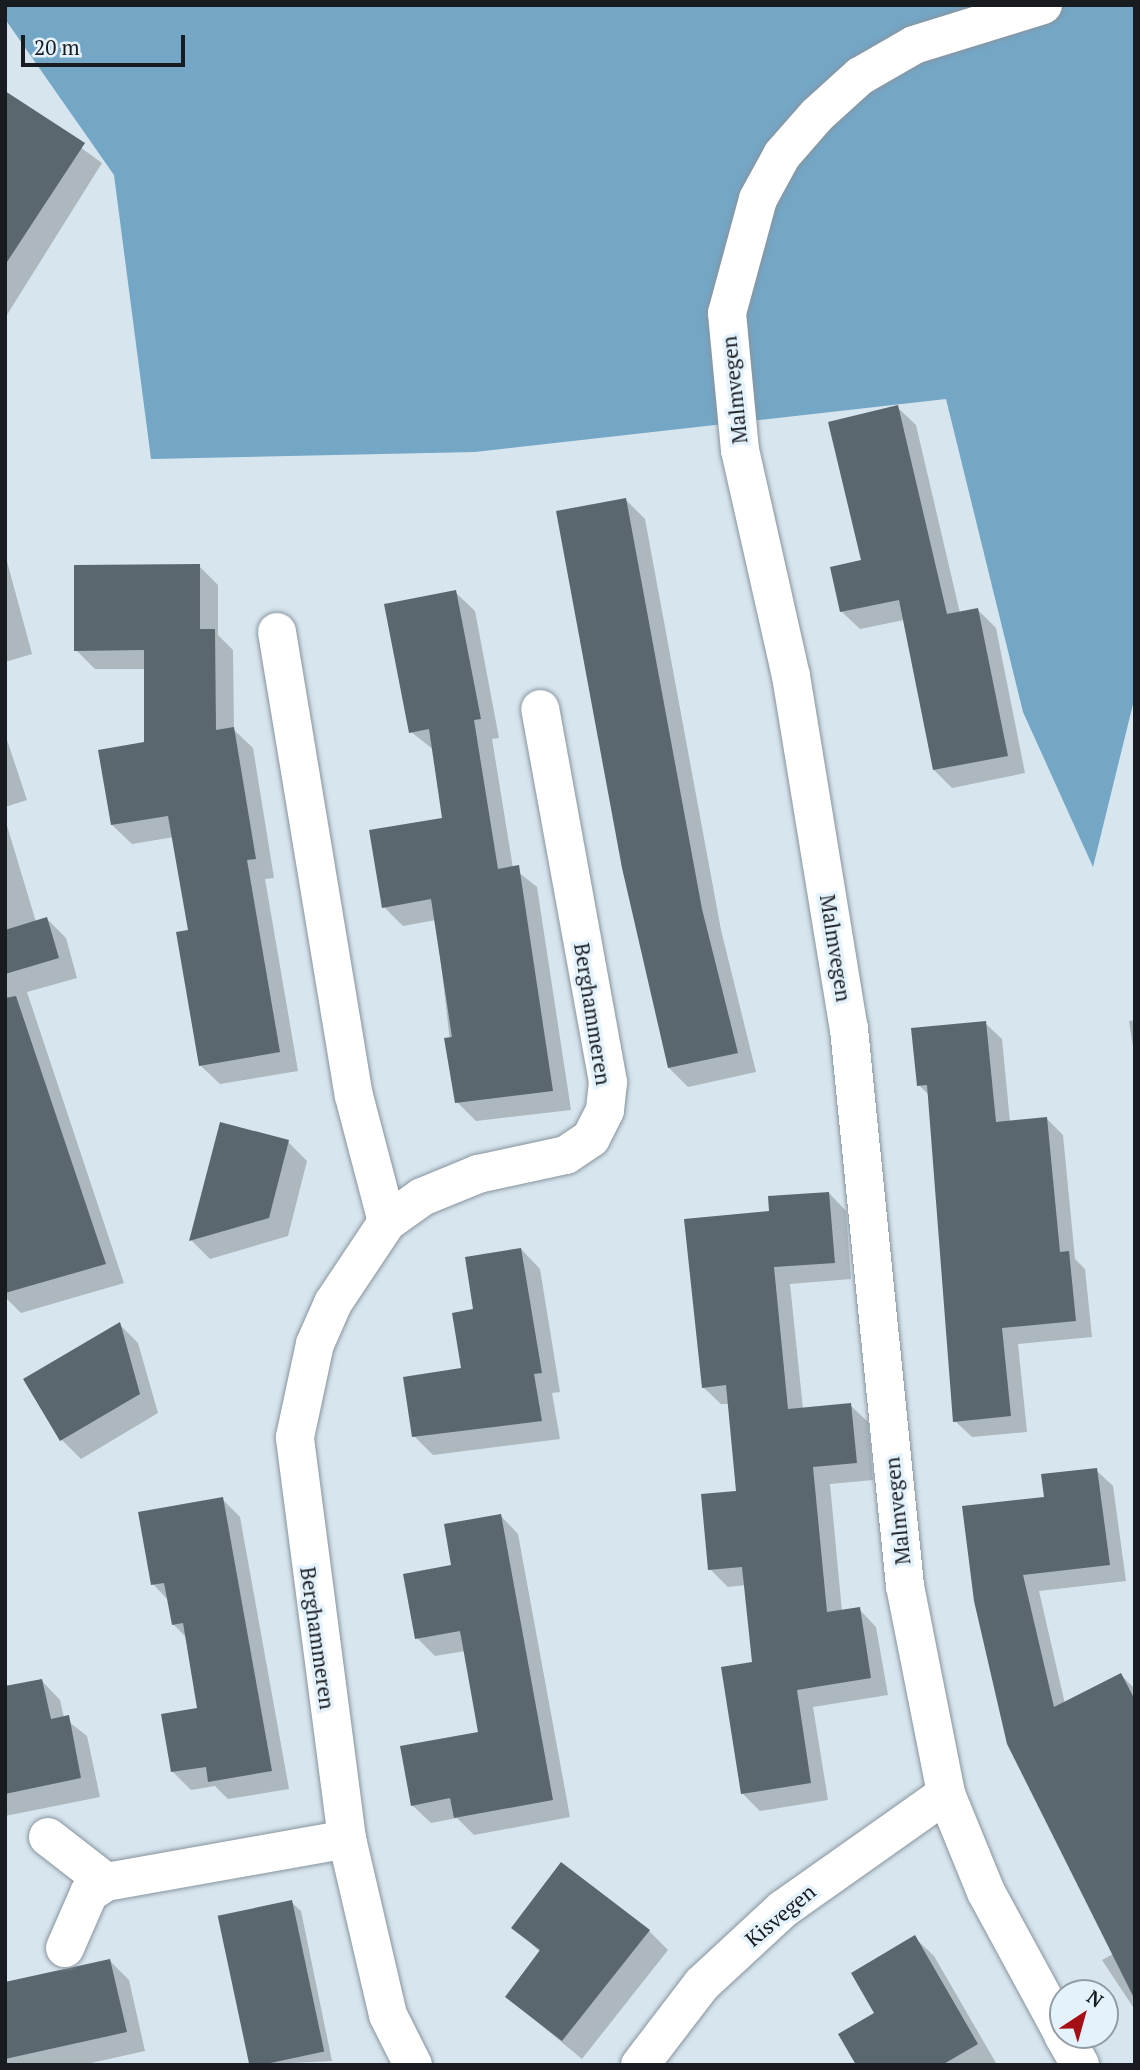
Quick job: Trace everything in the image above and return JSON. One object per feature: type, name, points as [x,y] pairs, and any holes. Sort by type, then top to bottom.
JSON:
[{"type":"street","name":"Malmvegen","points":[[1043,5],[914,45],[860,76],[817,115],[758,198],[727,313],[740,450],[793,688],[849,1029],[905,1586],[946,1794],[986,1892],[1049,2009]]},
{"type":"street","points":[[277,632],[354,1096],[387,1222]]},
{"type":"street","name":"Berghammeren","points":[[413,2065],[387,2015],[347,1839],[295,1437],[315,1344],[333,1303],[387,1222],[422,1197],[478,1174],[566,1155],[591,1138],[605,1110],[608,1082],[540,709]]},
{"type":"street","name":"Kisvegen","points":[[640,2065],[702,1984],[783,1909],[946,1794]]},
{"type":"street","points":[[48,1837],[106,1882]]},
{"type":"street","points":[[65,1948],[89,1893],[106,1882],[347,1839]]},
{"type":"street","name":"Malmvegen","points":[[1071,2049],[1080,2065]]},
{"type":"shaded area","points":[[5,5],[1135,5],[1135,696],[1093,867],[1023,712],[946,399],[475,452],[151,459],[114,175],[5,19]]},
{"type":"building","points":[[5,91],[85,143],[5,265]]},
{"type":"building","points":[[898,405],[947,614],[978,608],[1008,756],[933,770],[899,600],[840,612],[830,567],[861,560],[828,422]]},
{"type":"building","points":[[626,498],[702,909],[738,1053],[668,1068],[622,868],[556,511]]},
{"type":"building","points":[[200,564],[200,629],[215,629],[216,730],[234,727],[256,859],[247,860],[280,1052],[199,1066],[176,932],[188,930],[168,816],[111,825],[98,750],[144,742],[144,650],[74,651],[74,565]]},
{"type":"building","points":[[456,590],[481,719],[474,720],[498,869],[519,865],[553,1091],[455,1103],[444,1038],[452,1037],[431,899],[382,908],[369,830],[442,818],[429,729],[409,733],[384,604]]},
{"type":"building","points":[[47,917],[59,958],[5,974],[5,930]]},
{"type":"building","points":[[16,996],[106,1264],[5,1293],[5,998]]},
{"type":"building","points":[[986,1021],[996,1122],[1047,1117],[1060,1252],[1069,1251],[1076,1321],[1002,1328],[1011,1416],[953,1422],[927,1085],[917,1086],[911,1028]]},
{"type":"building","points":[[220,1122],[289,1140],[269,1218],[189,1241]]},
{"type":"building","points":[[829,1192],[835,1263],[774,1267],[788,1409],[851,1403],[857,1463],[813,1467],[827,1612],[860,1607],[871,1678],[797,1690],[811,1783],[741,1794],[721,1667],[752,1662],[742,1567],[708,1570],[701,1494],[736,1491],[726,1385],[702,1388],[684,1219],[769,1211],[768,1196]]},
{"type":"building","points":[[521,1248],[542,1373],[534,1374],[542,1421],[412,1437],[403,1377],[461,1368],[452,1313],[473,1309],[465,1257]]},
{"type":"building","points":[[120,1322],[140,1394],[60,1441],[23,1379]]},
{"type":"building","points":[[1097,1468],[1110,1565],[1023,1575],[1054,1707],[1121,1673],[1135,1700],[1135,2000],[1007,1744],[974,1601],[962,1506],[1044,1497],[1041,1474]]},
{"type":"building","points":[[223,1497],[272,1771],[208,1782],[206,1767],[171,1772],[161,1714],[197,1708],[183,1623],[172,1625],[164,1583],[151,1585],[138,1512]]},
{"type":"building","points":[[501,1514],[553,1800],[454,1818],[450,1798],[411,1806],[400,1746],[478,1732],[460,1631],[415,1639],[403,1574],[451,1565],[444,1524]]},
{"type":"building","points":[[42,1679],[51,1719],[69,1715],[81,1778],[5,1794],[5,1686]]},
{"type":"building","points":[[561,1862],[650,1930],[562,2041],[505,1997],[540,1950],[511,1928]]},
{"type":"building","points":[[292,1900],[324,2052],[249,2065],[218,1916]]},
{"type":"building","points":[[915,1935],[978,2044],[942,2065],[856,2065],[838,2034],[874,2013],[851,1973]]},
{"type":"building","points":[[110,1959],[127,2032],[5,2059],[5,1982]]}]
